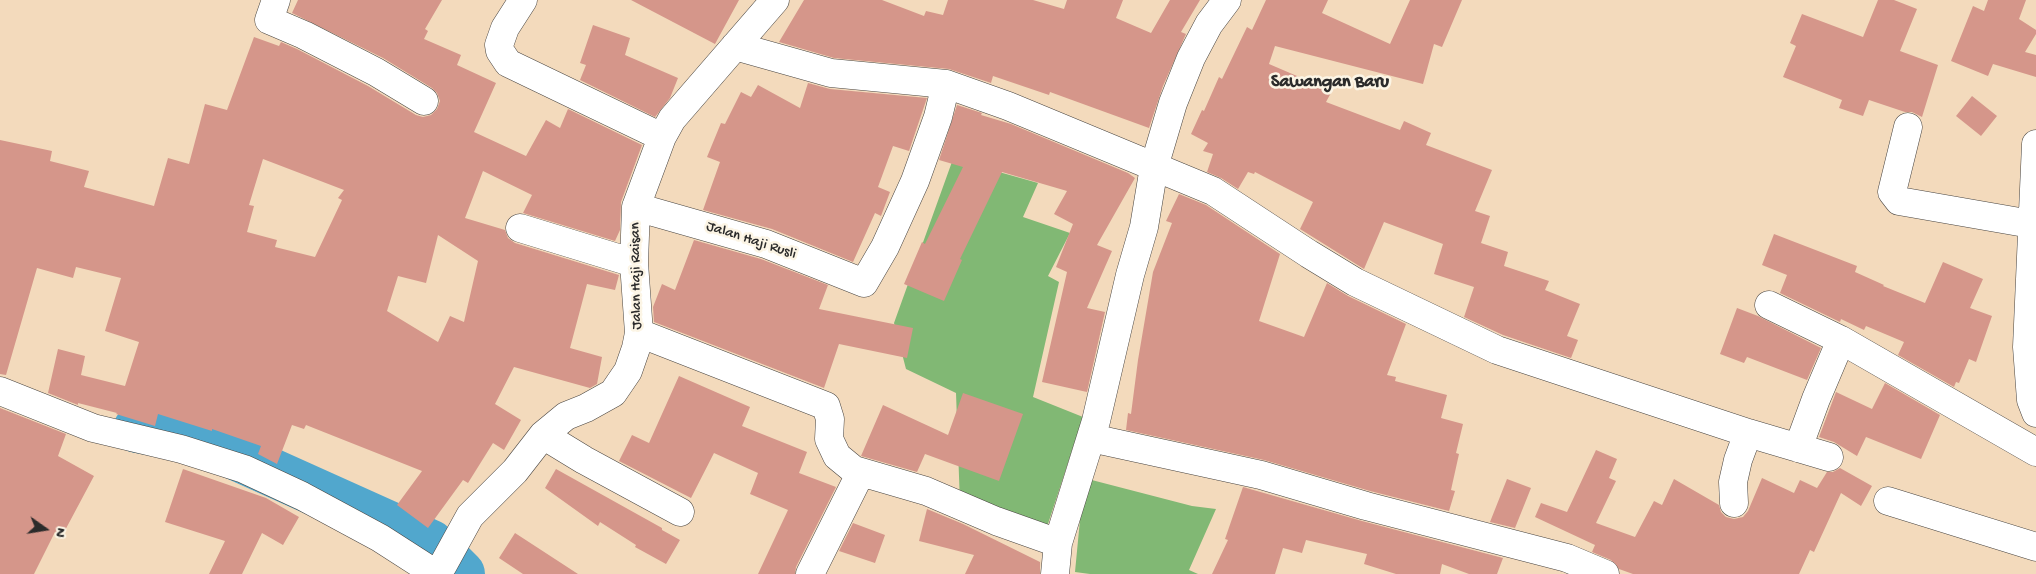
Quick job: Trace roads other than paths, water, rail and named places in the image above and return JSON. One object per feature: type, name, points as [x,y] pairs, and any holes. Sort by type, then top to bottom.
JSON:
[{"type":"street","points":[[276,0],[269,20],[304,35],[376,72],[424,101]]},
{"type":"street","points":[[523,0],[504,28],[499,45],[500,51],[508,63],[662,137]]},
{"type":"street","name":"Jalan Haji Raisan","points":[[438,571],[470,516],[514,471],[543,435],[566,416],[586,408],[613,393],[628,371],[639,333],[634,263],[636,207],[662,137],[672,120],[775,0]]},
{"type":"street","points":[[1055,574],[1058,543],[1090,438],[1130,275],[1144,227],[1154,167],[1173,103],[1209,24],[1226,0]]},
{"type":"street","points":[[735,46],[831,73],[946,84],[1008,106],[1213,191],[1355,282],[1497,350],[1748,433],[1829,457]]},
{"type":"street","name":"Jalan Haji Rusli","points":[[636,207],[766,244],[864,283],[884,247],[915,181],[938,117],[946,84]]},
{"type":"street","points":[[1908,127],[1892,192],[1899,201],[2031,224]]},
{"type":"street","points":[[2036,145],[2027,347],[2032,400],[2036,413]]},
{"type":"street","points":[[520,228],[634,263]]},
{"type":"street","points":[[1769,305],[1842,340],[2036,452]]},
{"type":"street","points":[[639,333],[826,406],[830,419],[829,439],[837,456],[854,470],[926,491],[996,521],[1058,543]]},
{"type":"street","points":[[1798,448],[1816,399],[1842,340]]},
{"type":"street","points":[[0,391],[93,428],[181,449],[244,469],[302,496],[438,571]]},
{"type":"street","points":[[1734,503],[1733,482],[1738,460],[1748,433]]},
{"type":"street","points":[[543,435],[584,460],[680,512]]},
{"type":"street","points":[[1090,438],[1261,475],[1375,509],[1567,558],[1605,574]]},
{"type":"street","points":[[810,574],[862,472]]},
{"type":"street","points":[[1888,501],[2036,547]]},
{"type":"waterway","points":[[137,429],[202,441],[431,544],[461,574]]},
{"type":"district","name":"Sawangan Baru","points":[[1330,83]]}]
